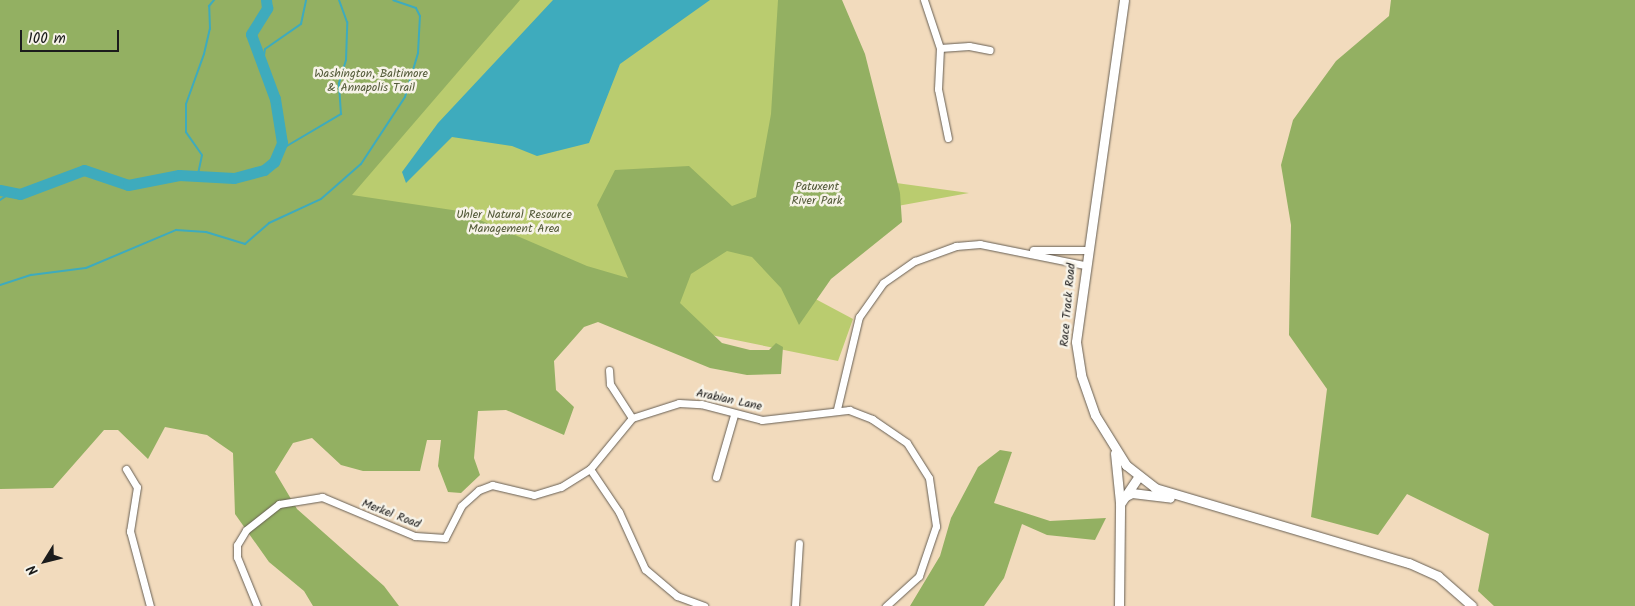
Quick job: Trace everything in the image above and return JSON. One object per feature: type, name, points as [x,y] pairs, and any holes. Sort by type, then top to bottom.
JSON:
[{"type":"street","points":[[924,0],[940,48],[938,89],[948,138]]},
{"type":"street","name":"Race Track Road","points":[[1124,0],[1084,265],[1076,354],[1090,405],[1112,443],[1138,476],[1155,488],[1409,563],[1438,576],[1472,606]]},
{"type":"street","points":[[940,48],[969,46],[990,50]]},
{"type":"street","points":[[836,409],[855,326],[875,292],[893,274],[926,256],[956,246],[1026,250],[1087,250]]},
{"type":"street","points":[[1026,250],[1084,265]]},
{"type":"street","points":[[610,370],[610,384],[632,418],[590,469],[619,512],[645,570],[667,590],[704,606]]},
{"type":"street","name":"Arabian Lane","points":[[632,418],[679,403],[701,404],[734,415],[776,420],[836,409],[862,414],[897,435],[920,458],[929,478],[937,517],[932,544],[920,576],[886,606]]},
{"type":"street","points":[[716,476],[734,415]]},
{"type":"street","points":[[1112,443],[1119,474],[1121,501],[1120,606]]},
{"type":"street","points":[[126,469],[137,487],[130,531],[150,606]]},
{"type":"street","name":"Merkel Road","points":[[257,606],[237,557],[237,545],[246,530],[279,504],[322,497],[433,540],[448,534],[461,506],[486,486],[534,495],[561,487],[590,469]]},
{"type":"street","points":[[1121,501],[1138,476]]},
{"type":"street","points":[[1121,501],[1132,493],[1184,497]]},
{"type":"street","points":[[795,606],[799,542]]},
{"type":"green space","points":[[0,0],[520,0],[352,195],[459,211],[587,266],[628,278],[597,205],[615,170],[689,166],[732,206],[756,197],[771,114],[778,0],[842,0],[865,54],[900,193],[902,222],[831,279],[799,325],[781,288],[752,257],[727,251],[691,274],[680,303],[722,343],[750,350],[769,350],[776,343],[783,347],[781,374],[747,375],[710,368],[598,322],[584,327],[554,361],[556,390],[574,407],[564,435],[506,410],[478,411],[474,458],[480,475],[461,493],[448,492],[438,466],[441,440],[427,440],[420,471],[363,471],[341,465],[312,438],[293,443],[275,472],[297,509],[384,586],[399,606],[313,606],[304,591],[269,562],[235,514],[233,453],[207,435],[165,427],[148,459],[118,430],[104,430],[53,488],[0,489]]},
{"type":"green space","points":[[309,0],[838,0],[860,178],[969,193],[870,211],[793,287],[853,319],[838,361],[706,334],[0,224]]},
{"type":"green space","points":[[1391,0],[1635,0],[1635,606],[1494,606],[1478,591],[1489,534],[1407,494],[1378,535],[1311,517],[1327,389],[1289,335],[1291,225],[1281,165],[1293,120],[1336,61],[1389,16]]},
{"type":"green space","points":[[1000,450],[1012,452],[994,503],[1050,521],[1106,518],[1095,540],[1047,535],[1022,524],[1004,578],[984,606],[910,606],[940,556],[951,518],[978,467]]},
{"type":"water","points":[[553,0],[710,0],[620,64],[589,143],[537,156],[512,146],[452,137],[406,183],[402,172],[438,123]]},
{"type":"waterway","points":[[198,174],[202,155],[186,132],[186,104],[204,54],[210,29],[209,6],[214,0]]},
{"type":"waterway","points":[[0,190],[20,194],[84,170],[128,185],[179,175],[234,178],[264,170],[274,162],[282,143],[275,99],[251,34],[267,8],[266,0]]},
{"type":"waterway","points":[[262,70],[265,49],[301,24],[306,0]]},
{"type":"waterway","points":[[280,150],[341,114],[339,83],[346,60],[347,22],[339,0]]},
{"type":"waterway","points":[[0,285],[31,275],[86,268],[176,230],[206,232],[245,244],[269,223],[321,199],[361,164],[405,97],[418,53],[420,16],[416,8],[393,0]]},
{"type":"waterway","points":[[0,200],[9,194]]},
{"type":"park label","name":"Washington, Baltimore & Annapolis Trail","points":[[371,81]]},
{"type":"park label","name":"Patuxent River Park","points":[[817,194]]},
{"type":"park label","name":"Uhler Natural Resource Management Area","points":[[514,222]]}]
